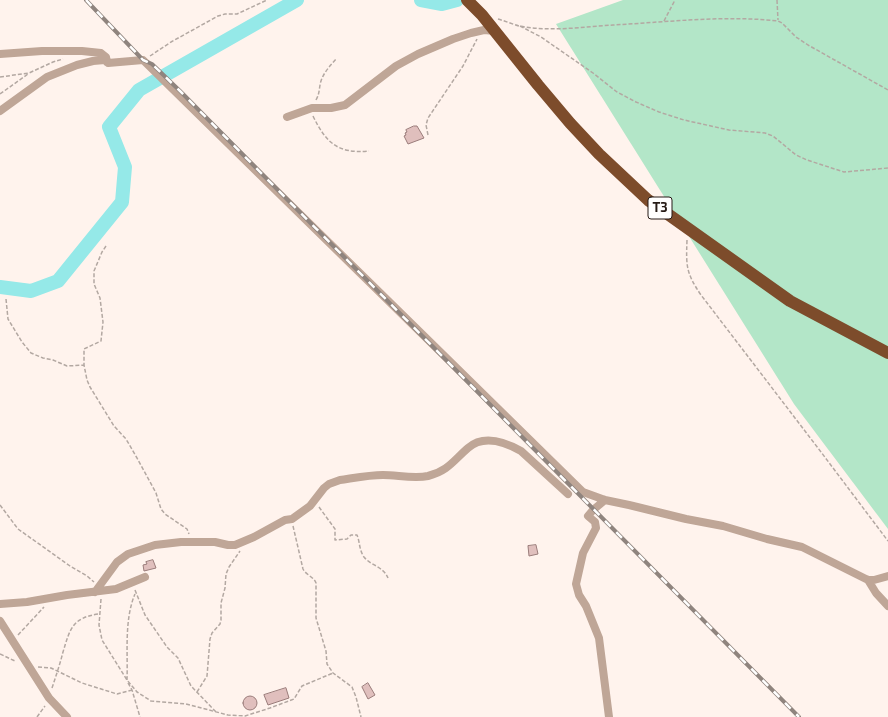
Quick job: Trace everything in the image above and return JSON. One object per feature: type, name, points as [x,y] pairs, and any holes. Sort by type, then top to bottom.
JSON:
[{"type":"highway","name":"T3","points":[[468,0],[477,9],[538,85],[599,154],[648,200],[790,301],[888,353]]},
{"type":"street","points":[[287,118],[310,109],[331,108],[345,105],[396,66],[418,54],[453,39],[482,30],[495,31]]},
{"type":"street","points":[[0,54],[42,51],[101,53],[106,57],[108,63]]},
{"type":"street","points":[[0,111],[47,77],[77,65],[105,60],[108,63],[143,60],[583,492],[605,500],[723,526],[767,539],[802,547],[868,580],[888,576]]},
{"type":"street","points":[[98,590],[117,562],[128,554],[155,545],[191,542],[215,542],[228,545],[235,544],[269,530],[285,520],[292,519],[307,508],[329,484],[340,480],[381,475],[428,476],[449,467],[468,448],[480,441],[487,440],[505,444],[522,451],[568,494]]},
{"type":"street","points":[[605,500],[588,516],[595,522],[596,528],[583,553],[576,584],[579,595],[586,606],[599,638],[610,717]]},
{"type":"street","points":[[0,604],[27,602],[98,590],[116,589],[145,577]]},
{"type":"street","points":[[868,580],[876,593],[888,606]]},
{"type":"street","points":[[0,620],[49,698],[67,717]]},
{"type":"path","points":[[143,60],[170,42],[218,16],[225,14],[237,14],[267,0]]},
{"type":"path","points":[[664,22],[675,0]]},
{"type":"path","points":[[777,0],[778,21]]},
{"type":"path","points":[[497,19],[518,26],[541,37],[593,73],[617,92],[658,112],[684,120],[729,130],[765,133],[774,136],[796,155],[844,172],[888,168]]},
{"type":"path","points":[[518,26],[543,29],[700,19],[778,21],[796,37],[808,45],[888,90]]},
{"type":"path","points":[[428,135],[426,124],[428,118],[463,66],[482,30]]},
{"type":"path","points":[[0,94],[30,73],[53,62],[68,58]]},
{"type":"path","points":[[336,59],[324,73],[320,83],[319,94],[310,109],[317,124],[328,140],[334,145],[349,152],[369,151]]},
{"type":"path","points":[[0,77],[30,73]]},
{"type":"path","points":[[687,228],[686,261],[687,271],[692,282],[888,541]]},
{"type":"path","points":[[106,246],[94,271],[94,284],[101,305],[103,322],[102,340],[84,349],[84,364],[87,380],[114,426],[126,439],[137,458],[156,493],[161,509],[165,514],[187,530],[191,542]]},
{"type":"path","points":[[6,299],[8,319],[22,342],[31,353],[67,366],[84,364]]},
{"type":"path","points":[[315,500],[334,530],[336,540],[347,539],[350,535],[356,534],[358,537],[360,550],[364,556],[369,562],[382,569],[388,578]]},
{"type":"path","points":[[0,505],[18,529],[70,566],[87,576],[98,590],[99,632],[102,640],[132,690],[140,717]]},
{"type":"path","points":[[292,519],[303,569],[308,576],[315,580],[316,583],[316,622],[326,651],[327,664],[333,673],[352,687],[361,717]]},
{"type":"path","points":[[196,692],[207,676],[210,639],[212,633],[220,624],[221,620],[221,603],[225,588],[226,574],[244,541]]},
{"type":"path","points":[[133,582],[135,593],[145,615],[167,647],[178,658],[187,678],[196,692],[218,713]]},
{"type":"path","points":[[135,593],[132,601],[127,635],[127,680],[137,692],[150,701],[186,704],[218,713],[237,716],[253,714],[294,699],[302,686],[333,673]]},
{"type":"path","points":[[13,641],[54,597]]},
{"type":"path","points":[[37,717],[42,712],[49,698],[68,633],[82,619],[90,615],[98,614]]},
{"type":"path","points":[[0,654],[28,666],[58,670],[82,683],[112,693],[117,694],[132,690]]},
{"type":"green space","points":[[623,0],[888,0],[888,529],[794,404],[556,24]]},
{"type":"building","points":[[417,126],[424,138],[408,144],[404,136],[407,132],[406,130]]},
{"type":"building","points":[[536,545],[538,554],[529,556],[528,546]]},
{"type":"building","points":[[153,560],[156,568],[144,571],[143,565],[147,564],[146,562]]},
{"type":"building","points":[[368,683],[375,695],[368,699],[362,687]]},
{"type":"building","points":[[286,688],[289,698],[268,705],[264,695]]},
{"type":"building","points":[[250,696],[255,698],[257,703],[255,708],[250,710],[245,708],[243,703],[245,698]]},
{"type":"waterway","points":[[0,287],[31,291],[58,281],[122,202],[125,167],[109,127],[139,90],[297,0]]},
{"type":"waterway","points":[[421,0],[442,4],[457,0]]},
{"type":"railway","points":[[86,0],[143,60],[152,64],[180,91],[799,717]]}]
